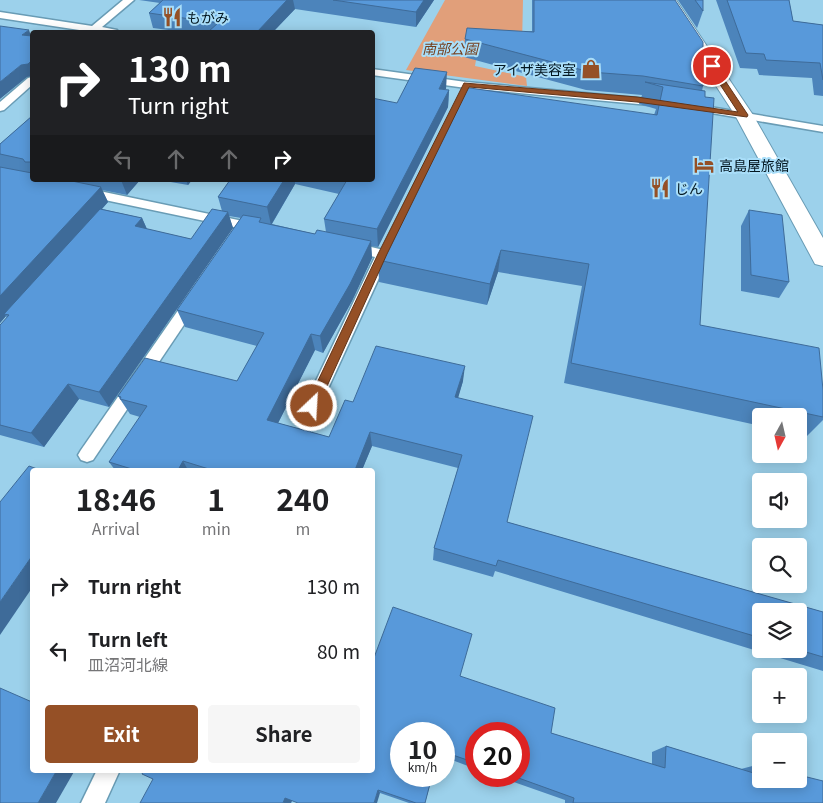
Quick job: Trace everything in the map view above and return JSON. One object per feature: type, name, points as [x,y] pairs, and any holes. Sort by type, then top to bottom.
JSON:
[{"type":"main road","points":[[668,0],[744,115],[823,258]]},
{"type":"lane","points":[[93,30],[129,0]]},
{"type":"lane","points":[[0,15],[87,30]]},
{"type":"lane","points":[[7,28],[21,18]]},
{"type":"lane","points":[[375,73],[464,89],[637,99],[823,129]]},
{"type":"lane","points":[[0,108],[30,82]]},
{"type":"lane","points":[[74,189],[272,231]]},
{"type":"lane","points":[[108,214],[121,199]]},
{"type":"lane","points":[[233,241],[244,225]]},
{"type":"lane","points":[[312,406],[385,249],[336,244]]},
{"type":"lane","points":[[87,455],[199,291]]},
{"type":"lane","points":[[92,803],[107,773]]},
{"type":"green space","name":"南部公園","points":[[445,0],[523,0],[522,45],[479,42],[475,66],[526,77],[527,86],[406,70]]},
{"type":"building","points":[[163,0],[287,0],[259,30],[210,30],[218,23],[149,13]]},
{"type":"building","points":[[333,0],[424,0],[416,12]]},
{"type":"building","points":[[534,0],[675,0],[703,42],[703,86],[643,76],[590,72],[465,39],[467,28],[534,32]]},
{"type":"building","points":[[695,0],[703,0],[703,11]]},
{"type":"building","points":[[727,0],[789,0],[793,21],[823,25],[823,80],[820,63],[766,60],[764,54],[746,53]]},
{"type":"building","points":[[0,26],[29,30],[22,35],[30,36],[30,62],[21,65],[0,82]]},
{"type":"building","points":[[415,68],[447,72],[439,89],[449,90],[377,229],[324,219],[346,182],[375,182],[375,99],[397,103]]},
{"type":"building","points":[[645,82],[705,91],[705,97],[714,98],[700,325],[819,348],[823,390],[823,417],[808,414],[808,408],[781,408],[571,363],[589,264],[501,250],[490,284],[378,260],[463,87],[657,115],[663,87]]},
{"type":"building","points":[[30,118],[30,162],[0,154],[0,144]]},
{"type":"building","points":[[0,167],[30,173],[30,182],[77,182],[101,187],[0,296]]},
{"type":"building","points":[[229,182],[283,182],[267,207],[218,197]]},
{"type":"building","points":[[100,209],[142,218],[135,226],[191,239],[212,209],[228,212],[99,392],[68,384],[31,433],[0,425],[0,325],[9,315],[4,314]]},
{"type":"building","points":[[749,210],[782,215],[789,282],[751,275]]},
{"type":"building","points":[[243,215],[261,218],[259,222],[315,234],[317,230],[371,241],[350,284],[320,336],[311,334],[267,420],[329,437],[345,400],[353,402],[376,346],[465,366],[455,397],[533,416],[507,522],[791,603],[752,603],[752,635],[498,560],[496,566],[434,548],[462,455],[370,432],[356,468],[206,468],[183,461],[179,468],[128,468],[109,462],[147,406],[120,399],[121,397],[118,396],[145,358],[237,381],[264,333],[177,310]]},
{"type":"building","points":[[29,466],[34,468],[30,468],[30,559],[0,602],[0,502]]},
{"type":"building","points":[[393,607],[472,634],[460,676],[555,708],[551,733],[665,768],[666,746],[752,773],[752,788],[807,788],[807,777],[823,781],[823,803],[573,803],[574,798],[530,782],[530,722],[465,722],[465,759],[455,756],[455,722],[390,722],[390,787],[429,787],[425,803],[416,803],[378,790],[374,803],[298,803],[285,798],[283,803],[140,803],[153,779],[142,773],[375,773],[375,655]]},
{"type":"building","points":[[807,607],[823,612],[823,657],[807,652]]},
{"type":"building","points":[[0,688],[30,701],[30,773],[55,773],[38,803],[0,803]]},
{"type":"place","name":"もがみ","points":[[172,17]]},
{"type":"place","name":"アイザ美容室","points":[[591,69]]},
{"type":"place","name":"高島屋旅館","points":[[704,165]]},
{"type":"place","name":"じん","points":[[660,188]]},
{"type":"route","points":[[312,406],[383,254],[466,85],[637,99],[744,115],[712,66]]}]
